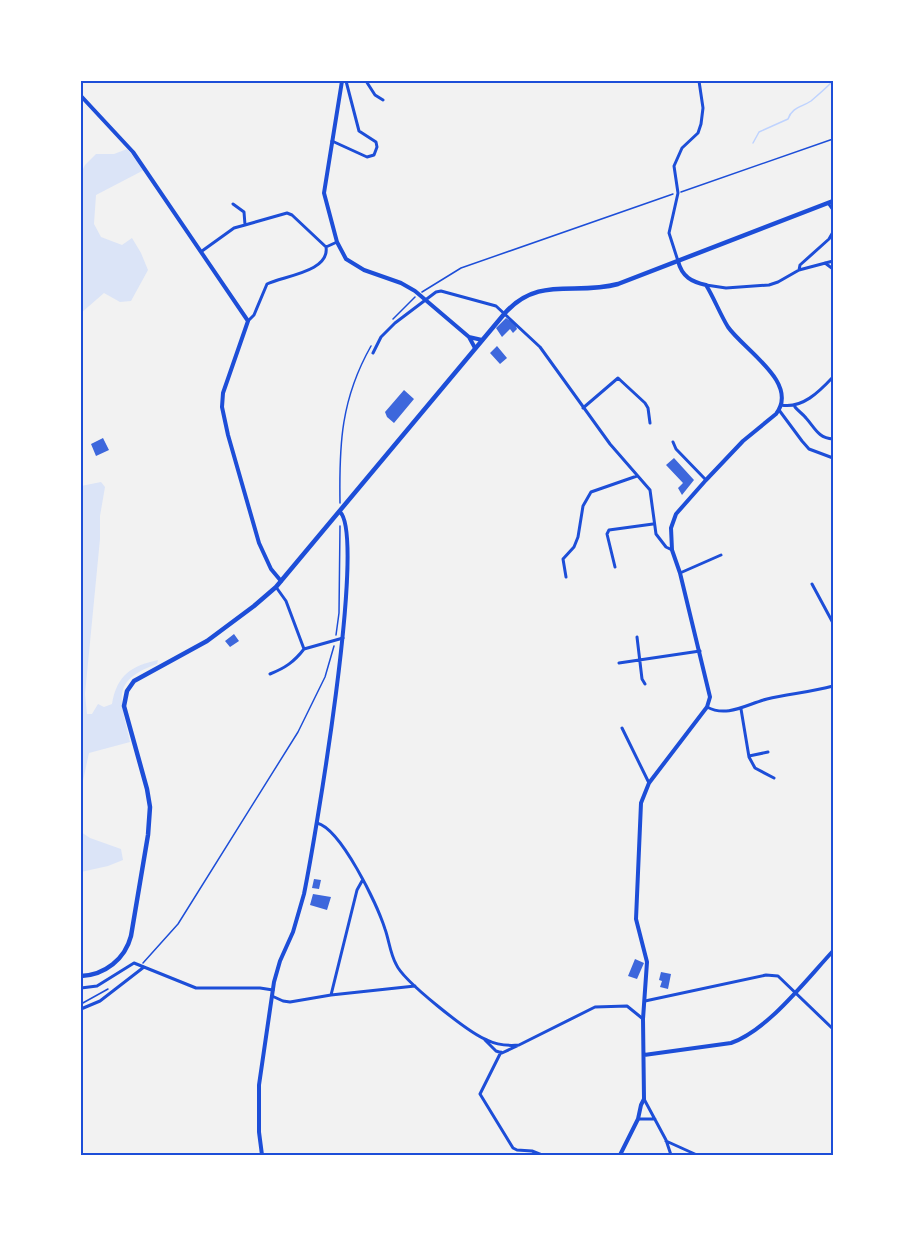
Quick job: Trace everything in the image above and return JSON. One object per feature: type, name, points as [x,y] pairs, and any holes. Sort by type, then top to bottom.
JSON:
[{"type":"main road","points":[[81,976],[106,969],[117,961],[125,950],[131,936],[141,882],[150,807],[124,706],[128,689],[134,681],[207,641],[276,587],[475,348],[520,298],[545,289],[607,287],[830,202]]},
{"type":"street","points":[[342,81],[324,193],[336,242],[346,259],[355,266],[401,283],[415,291],[469,337],[475,348]]},
{"type":"street","points":[[332,141],[368,157],[376,152],[376,142],[359,131],[346,81]]},
{"type":"street","points":[[366,81],[375,95],[383,100]]},
{"type":"street","points":[[699,81],[704,108],[702,124],[698,133],[682,148],[674,166],[678,193],[669,233],[680,267],[689,280],[726,288],[769,285],[799,270],[833,261]]},
{"type":"street","points":[[81,96],[133,152],[248,321]]},
{"type":"street","points":[[830,202],[833,210]]},
{"type":"street","points":[[233,204],[244,212],[245,225]]},
{"type":"street","points":[[202,251],[234,228],[287,213],[326,247],[327,252],[322,261],[307,272],[267,284],[254,315],[248,321],[223,393],[222,407],[228,435],[259,543],[271,569],[282,581]]},
{"type":"street","points":[[799,270],[800,266],[829,239],[833,232]]},
{"type":"street","points":[[326,247],[336,242]]},
{"type":"street","points":[[824,263],[833,269]]},
{"type":"street","points":[[620,1155],[638,1119],[644,1099],[643,1019],[647,962],[636,919],[641,803],[649,783],[707,707],[710,697],[680,573],[672,550],[671,535],[676,514],[743,441],[768,422],[780,408],[783,397],[781,387],[772,373],[732,331],[706,285]]},
{"type":"street","points":[[373,353],[381,337],[395,323],[436,292],[441,291],[496,306],[540,347],[582,408],[650,490],[656,534],[666,547],[672,550]]},
{"type":"street","points":[[469,337],[482,340]]},
{"type":"street","points":[[780,408],[795,407],[815,395],[833,377]]},
{"type":"street","points":[[582,408],[618,378],[645,403],[650,423]]},
{"type":"street","points":[[795,407],[817,433],[824,438],[833,438]]},
{"type":"street","points":[[780,408],[801,441],[809,449],[833,458]]},
{"type":"street","points":[[673,442],[676,449],[706,480]]},
{"type":"street","points":[[566,577],[563,559],[574,547],[584,506],[591,492],[638,475]]},
{"type":"street","points":[[262,1155],[259,1141],[258,1096],[273,993],[277,969],[301,906],[317,823],[343,638],[346,524],[340,512]]},
{"type":"street","points":[[615,567],[607,534],[609,530],[653,524]]},
{"type":"street","points":[[680,573],[721,555]]},
{"type":"street","points":[[812,584],[833,623]]},
{"type":"street","points":[[276,587],[284,596],[304,649]]},
{"type":"street","points":[[638,637],[639,661],[645,684]]},
{"type":"street","points":[[270,674],[286,668],[304,649],[343,638]]},
{"type":"street","points":[[619,663],[700,651]]},
{"type":"street","points":[[707,707],[716,712],[741,709],[766,699],[833,686]]},
{"type":"street","points":[[741,709],[749,757],[755,768],[774,778]]},
{"type":"street","points":[[622,728],[649,783]]},
{"type":"street","points":[[749,757],[768,752]]},
{"type":"street","points":[[317,823],[328,827],[363,880],[385,928],[395,964],[403,975],[415,987],[487,1041],[509,1046],[519,1045]]},
{"type":"street","points":[[331,995],[357,890],[363,880]]},
{"type":"street","points":[[644,1055],[741,1040],[760,1028],[833,951]]},
{"type":"street","points":[[81,988],[97,986],[134,963],[196,988],[260,988],[273,993],[283,1001],[290,1002],[331,995],[415,987]]},
{"type":"street","points":[[81,1009],[100,1001],[142,966]]},
{"type":"street","points":[[645,1001],[766,975],[778,976],[833,1029]]},
{"type":"street","points":[[481,1036],[496,1051],[501,1052],[509,1051],[595,1006],[627,1006],[643,1019]]},
{"type":"street","points":[[501,1052],[480,1094],[517,1153],[532,1151],[542,1155]]},
{"type":"street","points":[[644,1099],[666,1140],[670,1155]]},
{"type":"street","points":[[638,1119],[655,1119]]},
{"type":"street","points":[[666,1140],[697,1155]]},
{"type":"path","points":[[393,320],[424,290],[461,268],[833,139]]},
{"type":"path","points":[[340,512],[341,431],[352,387],[373,343]]},
{"type":"path","points":[[142,966],[178,924],[298,732],[325,677],[339,613],[340,524]]},
{"type":"path","points":[[81,1004],[109,988]]},
{"type":"shaded area","points":[[127,149],[144,170],[96,195],[94,224],[101,237],[122,245],[132,238],[148,270],[131,301],[120,302],[104,293],[81,313],[81,173],[85,165],[96,154],[114,154]]},
{"type":"shaded area","points":[[101,482],[105,487],[100,516],[100,539],[85,694],[87,714],[92,714],[98,704],[104,707],[112,704],[114,694],[127,673],[140,665],[158,660],[157,664],[131,677],[125,685],[122,703],[130,742],[89,753],[81,790],[81,486]]},
{"type":"shaded area","points":[[81,832],[90,838],[121,849],[123,860],[81,872]]},
{"type":"building","points":[[506,318],[515,324],[517,329],[513,333],[510,329],[502,337],[496,328]]},
{"type":"building","points":[[497,346],[507,358],[500,364],[490,353]]},
{"type":"building","points":[[404,390],[414,399],[394,423],[385,412]]},
{"type":"building","points":[[103,438],[109,450],[96,456],[91,444]]},
{"type":"building","points":[[674,458],[694,480],[682,495],[678,488],[683,483],[666,465]]},
{"type":"building","points":[[234,634],[239,641],[230,647],[225,641]]},
{"type":"building","points":[[314,879],[321,880],[319,889],[312,888]]},
{"type":"building","points":[[313,894],[331,897],[327,910],[310,905]]},
{"type":"building","points":[[635,959],[644,963],[637,979],[628,976]]},
{"type":"building","points":[[661,972],[671,974],[668,989],[660,987]]},
{"type":"waterway","points":[[753,143],[759,132],[788,119],[795,110],[811,101],[833,81]]}]
